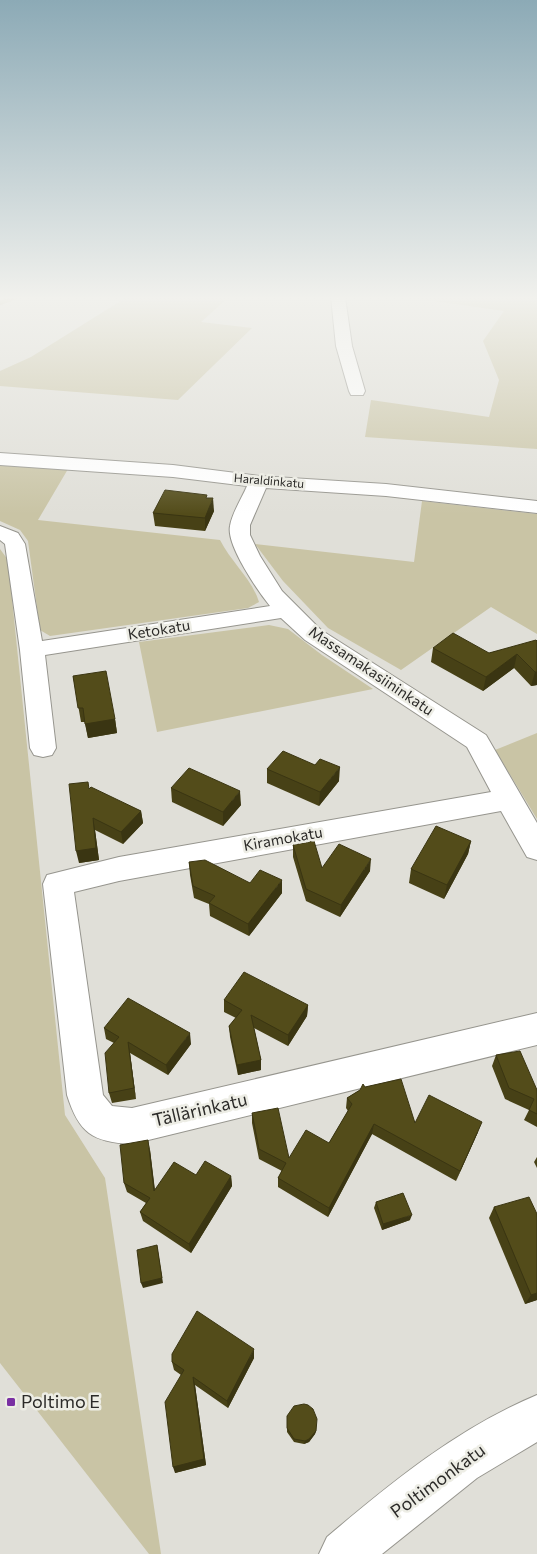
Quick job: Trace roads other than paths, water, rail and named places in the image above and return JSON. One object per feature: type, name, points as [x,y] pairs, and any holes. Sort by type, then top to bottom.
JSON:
[{"type":"street","points":[[351,370],[357,391]]},
{"type":"street","name":"Haraldinkatu","points":[[0,459],[173,471],[259,482],[386,490],[537,507]]},
{"type":"street","name":"Massamakasiininkatu","points":[[259,482],[240,525],[240,535],[249,556],[273,595],[313,635],[477,741],[537,849]]},
{"type":"street","points":[[0,532],[11,537],[15,544],[32,650],[43,748]]},
{"type":"street","name":"Ketokatu","points":[[32,650],[286,610]]},
{"type":"street","name":"Kiramokatu","points":[[58,884],[119,869],[508,799]]},
{"type":"street","name":"Tällärinkatu","points":[[58,884],[84,1095],[89,1110],[96,1118],[105,1123],[132,1126],[537,1029]]},
{"type":"street","name":"Poltimonkatu","points":[[344,1554],[386,1519],[470,1455],[537,1418]]},
{"type":"place","name":"Poltimo E","points":[[11,1402]]}]
